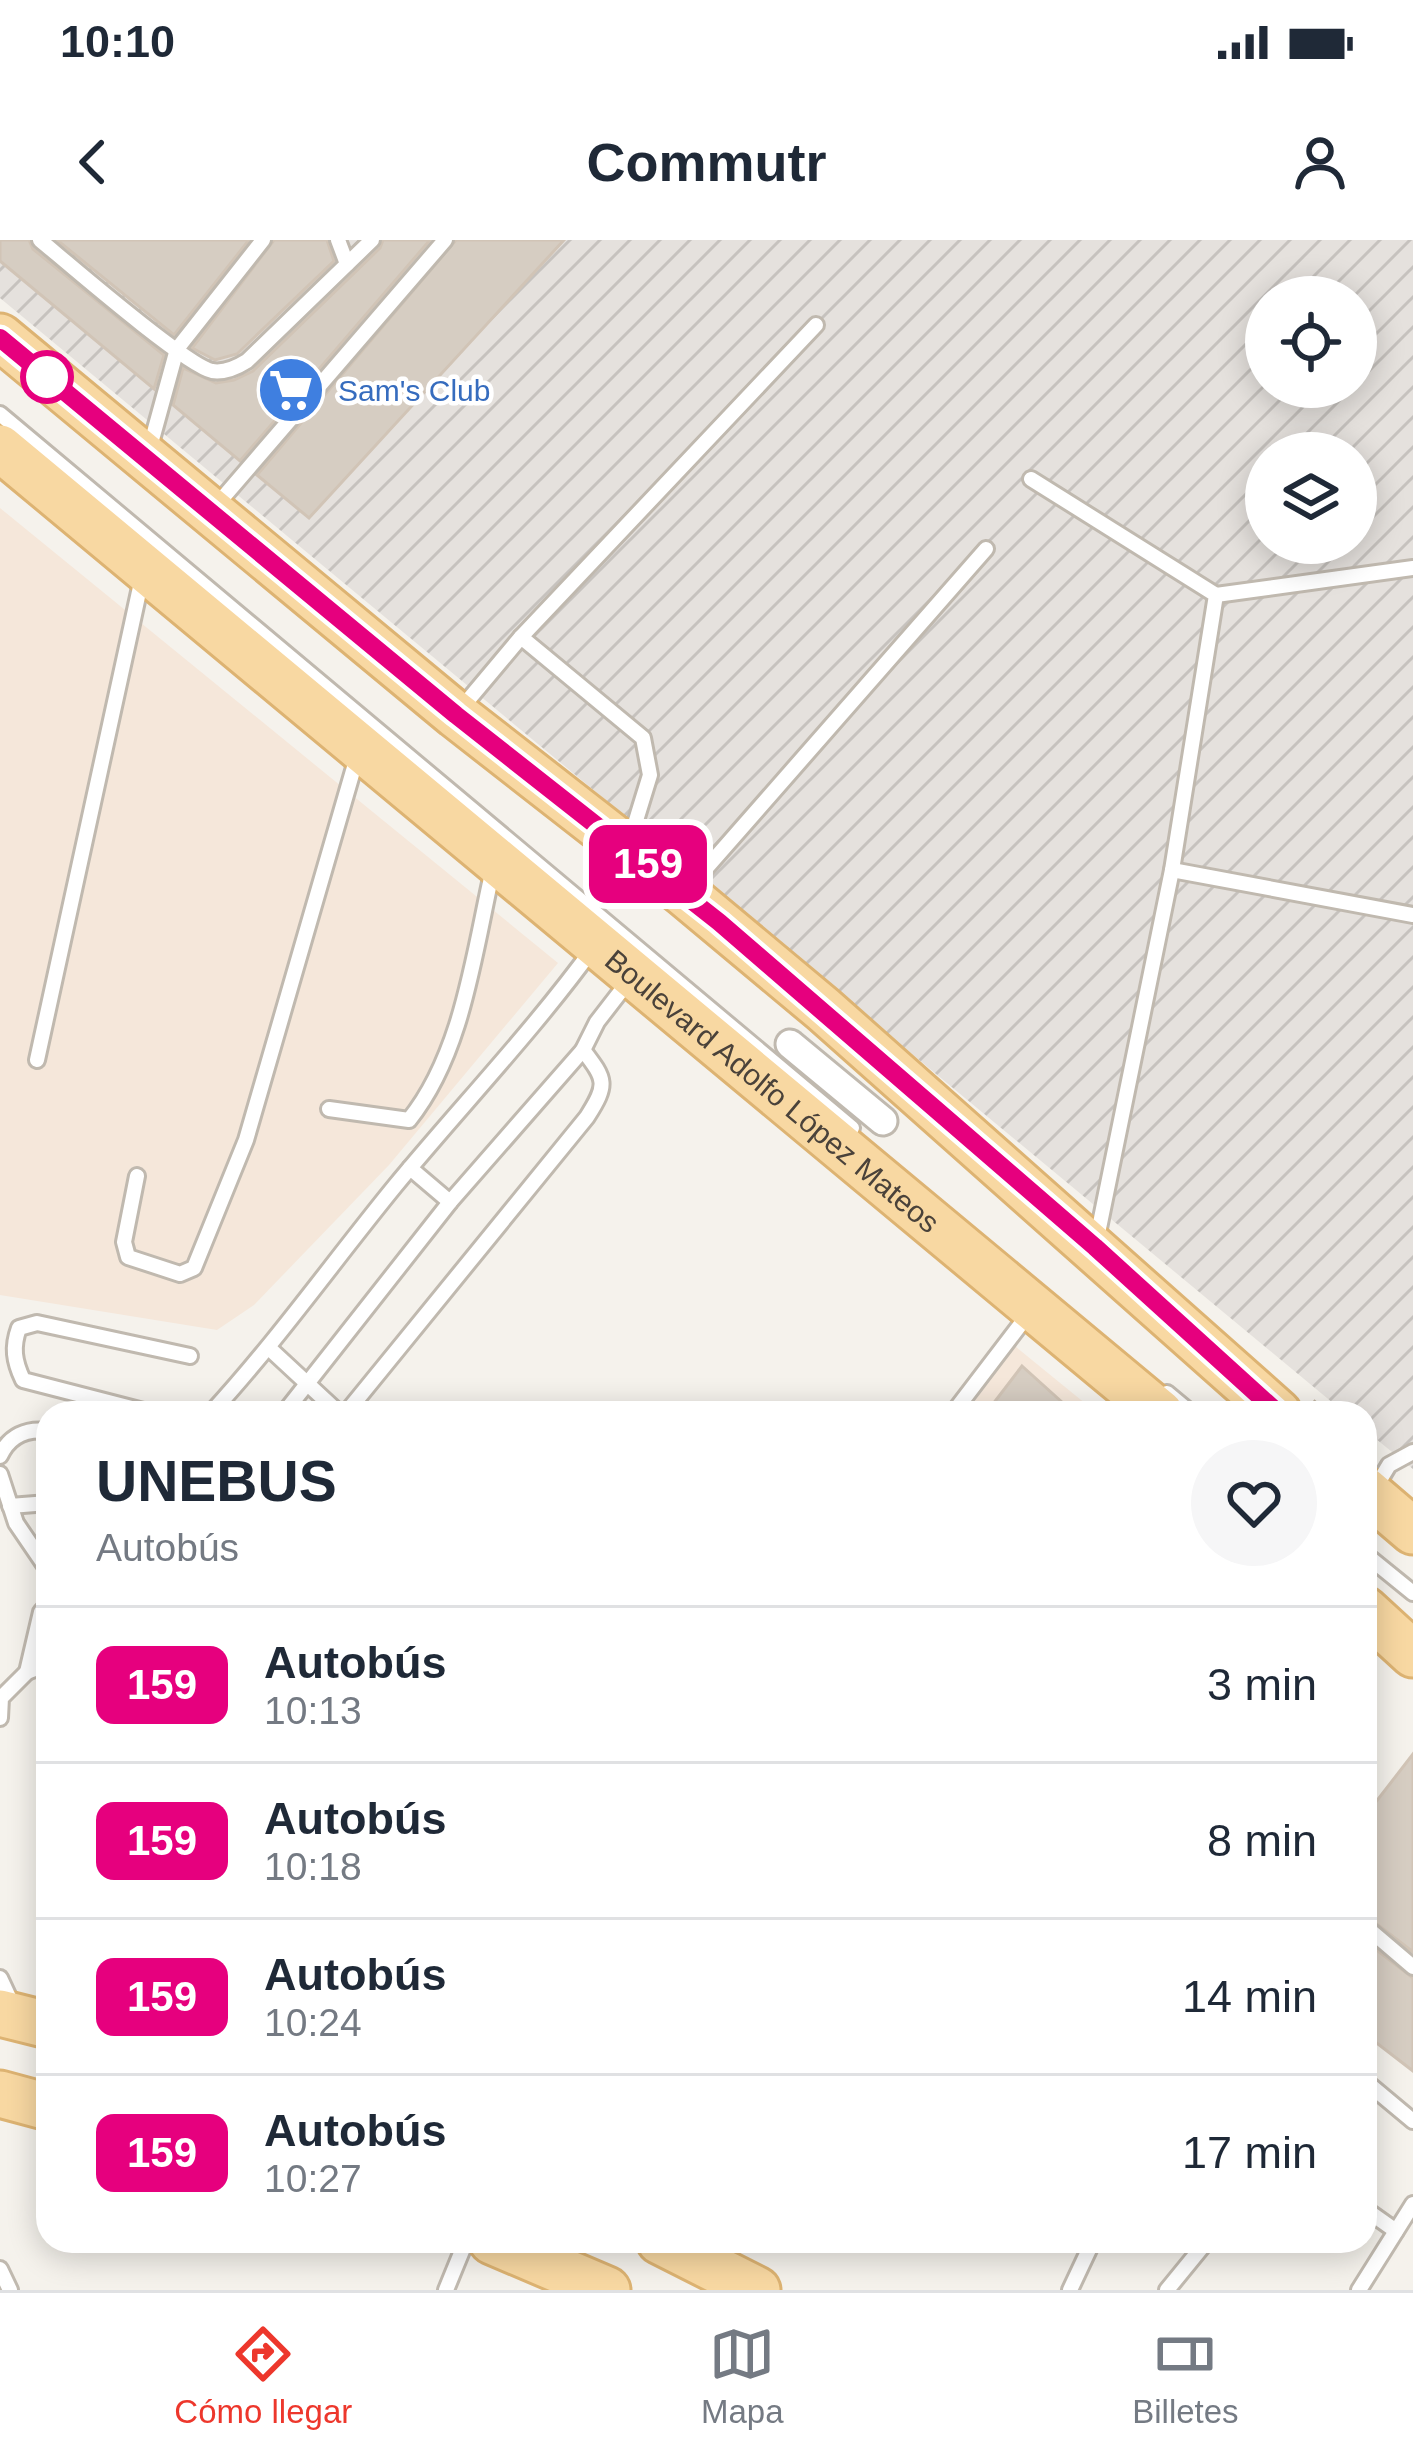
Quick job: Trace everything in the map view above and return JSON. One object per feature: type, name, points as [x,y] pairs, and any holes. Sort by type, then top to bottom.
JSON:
[{"type":"main road","points":[[0,338],[456,715],[684,892],[1095,1247],[1265,1401]]},
{"type":"main road","name":"Boulevard Adolfo López Mateos","points":[[0,448],[1034,1307],[1160,1400]]},
{"type":"main road","points":[[1377,1489],[1413,1513]]},
{"type":"main road","points":[[1377,1493],[1413,1531]]},
{"type":"main road","points":[[1377,1589],[1413,1620]]},
{"type":"main road","points":[[1377,1621],[1413,1654]]},
{"type":"main road","points":[[0,2094],[36,2104]]},
{"type":"main road","points":[[543,2253],[592,2287]]},
{"type":"main road","points":[[684,2253],[757,2290]]},
{"type":"street","points":[[790,1043],[872,1129]]},
{"type":"lane","points":[[40,240],[207,370],[235,368],[248,361],[372,240]]},
{"type":"lane","points":[[146,459],[176,349],[263,240]]},
{"type":"lane","points":[[338,240],[347,264]]},
{"type":"lane","points":[[211,512],[445,240]]},
{"type":"lane","points":[[456,715],[521,637],[816,325]]},
{"type":"lane","points":[[0,415],[872,1129]]},
{"type":"lane","points":[[1031,478],[1216,595],[1413,568]]},
{"type":"lane","points":[[684,892],[986,549]]},
{"type":"lane","points":[[37,1060],[144,567]]},
{"type":"lane","points":[[1095,1247],[1172,870],[1216,595]]},
{"type":"lane","points":[[521,637],[643,738],[650,775],[628,848]]},
{"type":"lane","points":[[137,1176],[124,1242],[128,1257],[180,1274],[194,1268],[247,1140],[360,747]]},
{"type":"lane","points":[[409,1120],[423,1103],[451,1040],[495,858]]},
{"type":"lane","points":[[1172,870],[1413,915]]},
{"type":"lane","points":[[222,1401],[270,1349],[410,1168],[561,992],[597,943]]},
{"type":"lane","points":[[294,1401],[450,1202],[583,1050],[597,1022],[634,974]]},
{"type":"lane","points":[[352,1401],[587,1117],[602,1088],[602,1075],[583,1050]]},
{"type":"lane","points":[[329,1109],[409,1120],[438,1136]]},
{"type":"lane","points":[[410,1168],[450,1202]]},
{"type":"lane","points":[[962,1401],[1034,1307]]},
{"type":"lane","points":[[104,1401],[23,1380],[14,1342],[20,1328],[37,1323],[190,1356]]},
{"type":"lane","points":[[270,1349],[326,1401]]},
{"type":"lane","points":[[0,1456],[6,1442],[18,1434],[36,1432]]},
{"type":"lane","points":[[1377,1477],[1413,1452]]},
{"type":"lane","points":[[0,1474],[10,1506],[36,1554]]},
{"type":"lane","points":[[10,1506],[36,1504]]},
{"type":"lane","points":[[1377,1564],[1413,1593]]},
{"type":"lane","points":[[27,1672],[36,1633]]},
{"type":"lane","points":[[0,1718],[2,1699],[36,1669]]},
{"type":"lane","points":[[1377,1936],[1413,1967]]},
{"type":"lane","points":[[1377,2091],[1413,2121]]},
{"type":"lane","points":[[1359,2290],[1413,2204]]},
{"type":"lane","points":[[1377,2218],[1396,2230]]},
{"type":"lane","points":[[446,2290],[461,2253]]},
{"type":"lane","points":[[1070,2290],[1087,2253]]},
{"type":"lane","points":[[1167,2290],[1198,2253]]},
{"type":"lane","points":[[0,2269],[10,2290]]},
{"type":"shaded area","points":[[0,240],[1413,240],[1413,1469],[1377,1440],[1377,1401],[1331,1401],[0,298]]},
{"type":"shaded area","points":[[0,508],[558,963],[389,1165],[254,1305],[217,1330],[0,1295]]},
{"type":"shaded area","points":[[1005,1338],[1082,1401],[953,1401]]},
{"type":"building","points":[[0,240],[29,240],[33,249],[164,355],[154,389],[0,261]]},
{"type":"building","points":[[57,240],[249,240],[174,335]]},
{"type":"building","points":[[274,240],[327,240],[334,261],[237,354],[215,360],[192,348]]},
{"type":"building","points":[[383,240],[430,240],[240,461],[173,405],[183,368],[216,383],[253,371]]},
{"type":"building","points":[[456,240],[564,240],[309,518],[257,475]]},
{"type":"building","points":[[1022,1366],[1061,1401],[995,1401]]},
{"type":"building","points":[[1413,1754],[1413,1952],[1377,1924],[1377,1800]]},
{"type":"building","points":[[1377,1950],[1413,1978],[1413,2071],[1377,2043]]},
{"type":"bus line","name":"159","points":[[0,338],[456,715],[684,892],[1095,1247],[1265,1401]]},
{"type":"place","name":"Sam's Club","points":[[291,390]]}]
